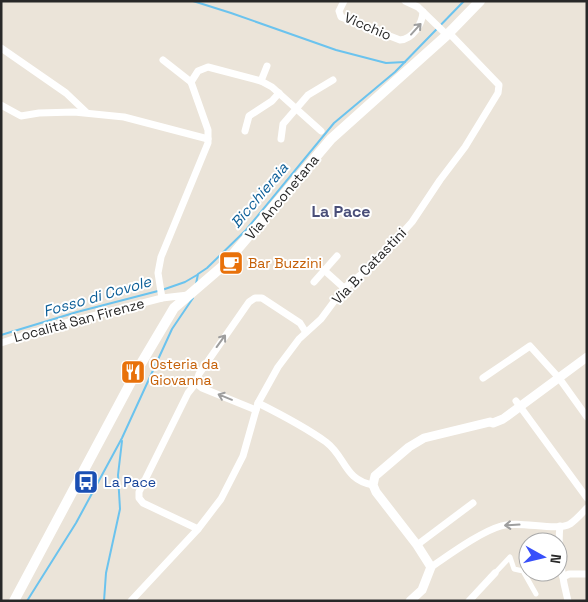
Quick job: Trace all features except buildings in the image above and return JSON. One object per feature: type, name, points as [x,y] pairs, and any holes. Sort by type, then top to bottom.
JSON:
[{"type":"main road","name":"Via Anconetana","points":[[14,601],[139,367],[169,315],[180,301],[202,285],[224,264],[331,140],[480,1]]},
{"type":"street","name":"Vicchio","points":[[344,1],[340,11],[341,18],[400,40],[408,38],[421,24],[423,12]]},
{"type":"street","points":[[405,1],[418,7],[446,33]]},
{"type":"street","name":"Via B. Catastini","points":[[131,601],[198,529],[221,499],[243,456],[257,406],[278,367],[305,331],[321,319],[344,288],[373,265],[412,222],[465,147],[498,93],[499,85],[446,33]]},
{"type":"street","points":[[1,48],[66,92],[86,112]]},
{"type":"street","points":[[162,296],[158,266],[206,149],[208,139],[208,130],[191,82],[163,60]]},
{"type":"street","points":[[191,82],[198,71],[208,66],[261,81],[272,86],[331,140]]},
{"type":"street","points":[[261,81],[267,66]]},
{"type":"street","points":[[281,139],[283,124],[296,108],[308,95],[333,80]]},
{"type":"street","points":[[245,131],[249,116],[272,101],[279,93]]},
{"type":"street","points":[[1,105],[20,116],[39,113],[86,112],[124,116],[208,139]]},
{"type":"street","points":[[314,282],[337,256]]},
{"type":"street","points":[[324,270],[344,288]]},
{"type":"street","name":"Località San Firenze","points":[[1,343],[162,296],[188,295]]},
{"type":"street","points":[[198,529],[143,503],[139,495],[146,477],[199,374],[248,302],[255,298],[262,298],[300,323],[305,331]]},
{"type":"street","points":[[483,378],[530,346],[559,378],[587,417]]},
{"type":"street","points":[[431,567],[417,545],[376,492],[373,486],[375,476],[409,447],[424,438],[490,422],[494,423],[503,419],[518,404],[559,378],[587,357]]},
{"type":"street","points":[[196,383],[202,388],[285,416],[328,443],[355,479],[373,486]]},
{"type":"street","points":[[518,404],[587,498]]},
{"type":"street","points":[[417,545],[473,503]]},
{"type":"street","points":[[410,601],[422,590],[431,567],[461,547],[502,525],[560,526],[571,523],[587,508]]},
{"type":"street","points":[[560,526],[560,532]]},
{"type":"street","points":[[469,601],[510,557],[514,569],[523,571],[536,594]]},
{"type":"street","points":[[568,575],[587,574]]},
{"type":"street","points":[[564,582],[568,601]]},
{"type":"waterway","points":[[193,1],[336,50],[386,63],[405,62]]},
{"type":"waterway","name":"Bicchieraia","points":[[196,284],[198,274],[207,268],[246,230],[334,123],[395,72],[464,1]]},
{"type":"waterway","name":"Fosso di Covole","points":[[162,290],[185,282],[197,275]]},
{"type":"waterway","name":"Fosso di Covole","points":[[1,335],[77,312],[158,291]]},
{"type":"waterway","points":[[27,601],[76,523],[122,438],[172,329],[193,298]]},
{"type":"waterway","points":[[104,601],[106,573],[120,509],[118,475],[122,441]]},
{"type":"place","name":"Bar Buzzini","points":[[231,263]]},
{"type":"place","name":"Osteria da Giovanna","points":[[133,372]]},
{"type":"place","name":"La Pace","points":[[86,482]]},
{"type":"district","name":"La Pace","points":[[341,211]]}]
